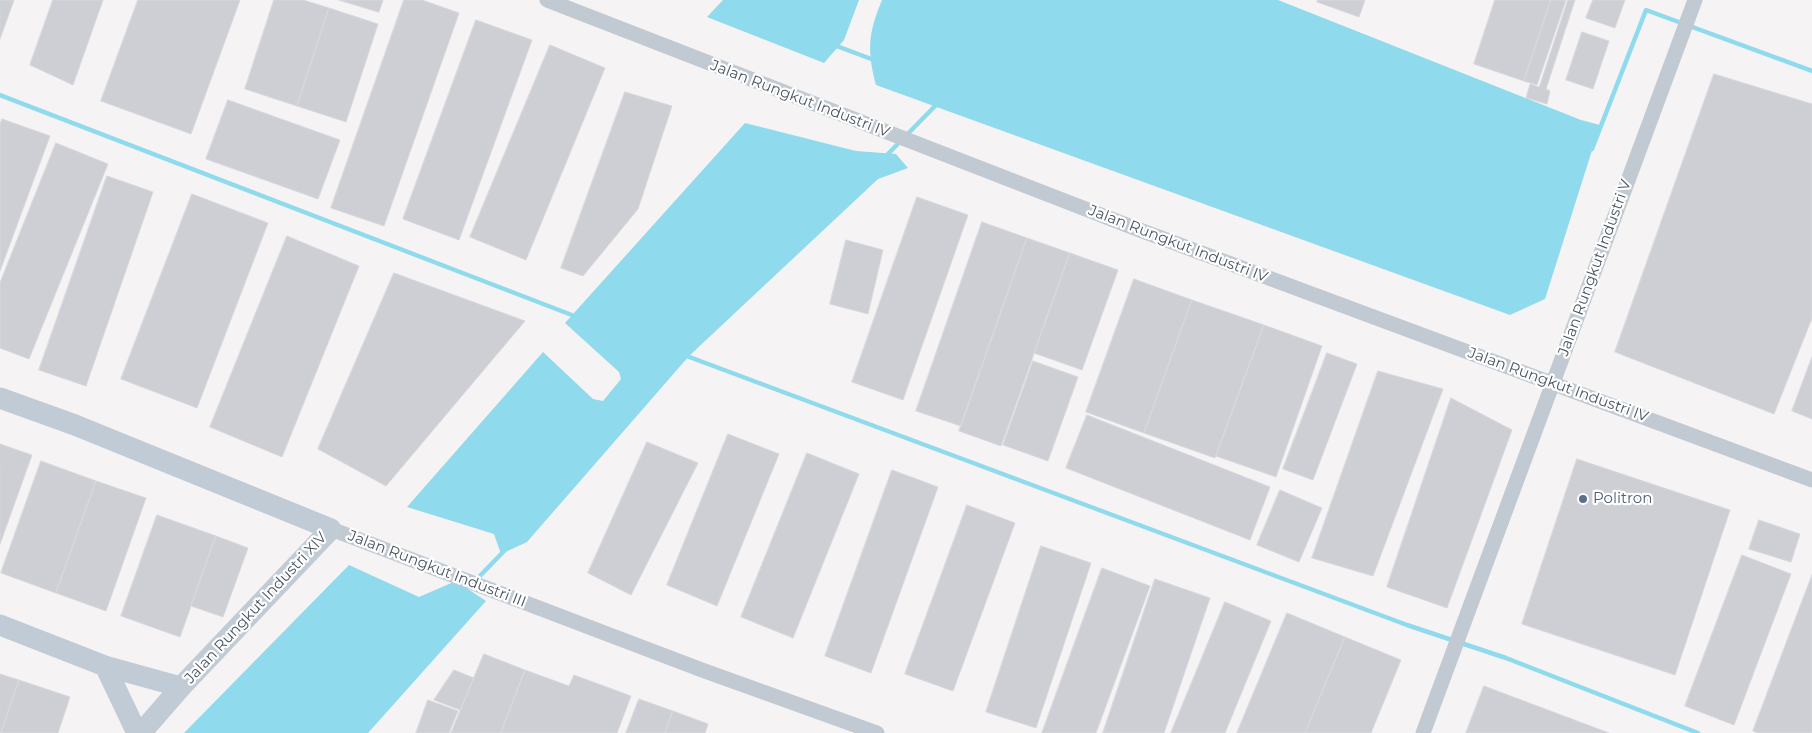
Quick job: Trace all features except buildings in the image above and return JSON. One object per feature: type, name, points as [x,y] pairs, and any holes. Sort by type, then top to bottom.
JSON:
[{"type":"street","name":"Jalan Rungkut Industri IV","points":[[547,0],[886,133],[1812,480]]},
{"type":"street","name":"Jalan Rungkut Industri V","points":[[1423,733],[1692,6]]},
{"type":"street","name":"Jalan Rungkut Industri III","points":[[0,398],[75,425],[331,529],[702,670],[877,733]]},
{"type":"street","name":"Jalan Rungkut Industri XIV","points":[[104,666],[139,733],[331,529]]},
{"type":"street","name":"Jalan Rungkut Industri XIV","points":[[0,625],[104,666],[181,687]]},
{"type":"water","points":[[723,0],[859,0],[844,40],[824,63],[707,17]]},
{"type":"water","points":[[882,0],[1278,0],[1581,120],[1600,125],[1545,299],[1510,315],[876,85],[871,62],[870,42]]},
{"type":"water","points":[[745,123],[856,151],[896,154],[908,168],[878,179],[689,356],[527,542],[501,554],[494,534],[407,507],[543,352],[593,399],[603,401],[621,379],[619,372],[565,323]]},
{"type":"water","points":[[349,565],[419,597],[456,581],[486,601],[368,733],[184,733]]},
{"type":"waterway","points":[[1592,149],[1646,10],[1812,71]]},
{"type":"waterway","points":[[834,45],[874,60]]},
{"type":"waterway","points":[[0,95],[577,317]]},
{"type":"waterway","points":[[884,158],[938,103]]},
{"type":"waterway","points":[[684,355],[1407,625],[1506,658],[1698,733]]},
{"type":"waterway","points":[[476,580],[505,550]]},
{"type":"place","name":"Politron","points":[[1583,499]]}]
